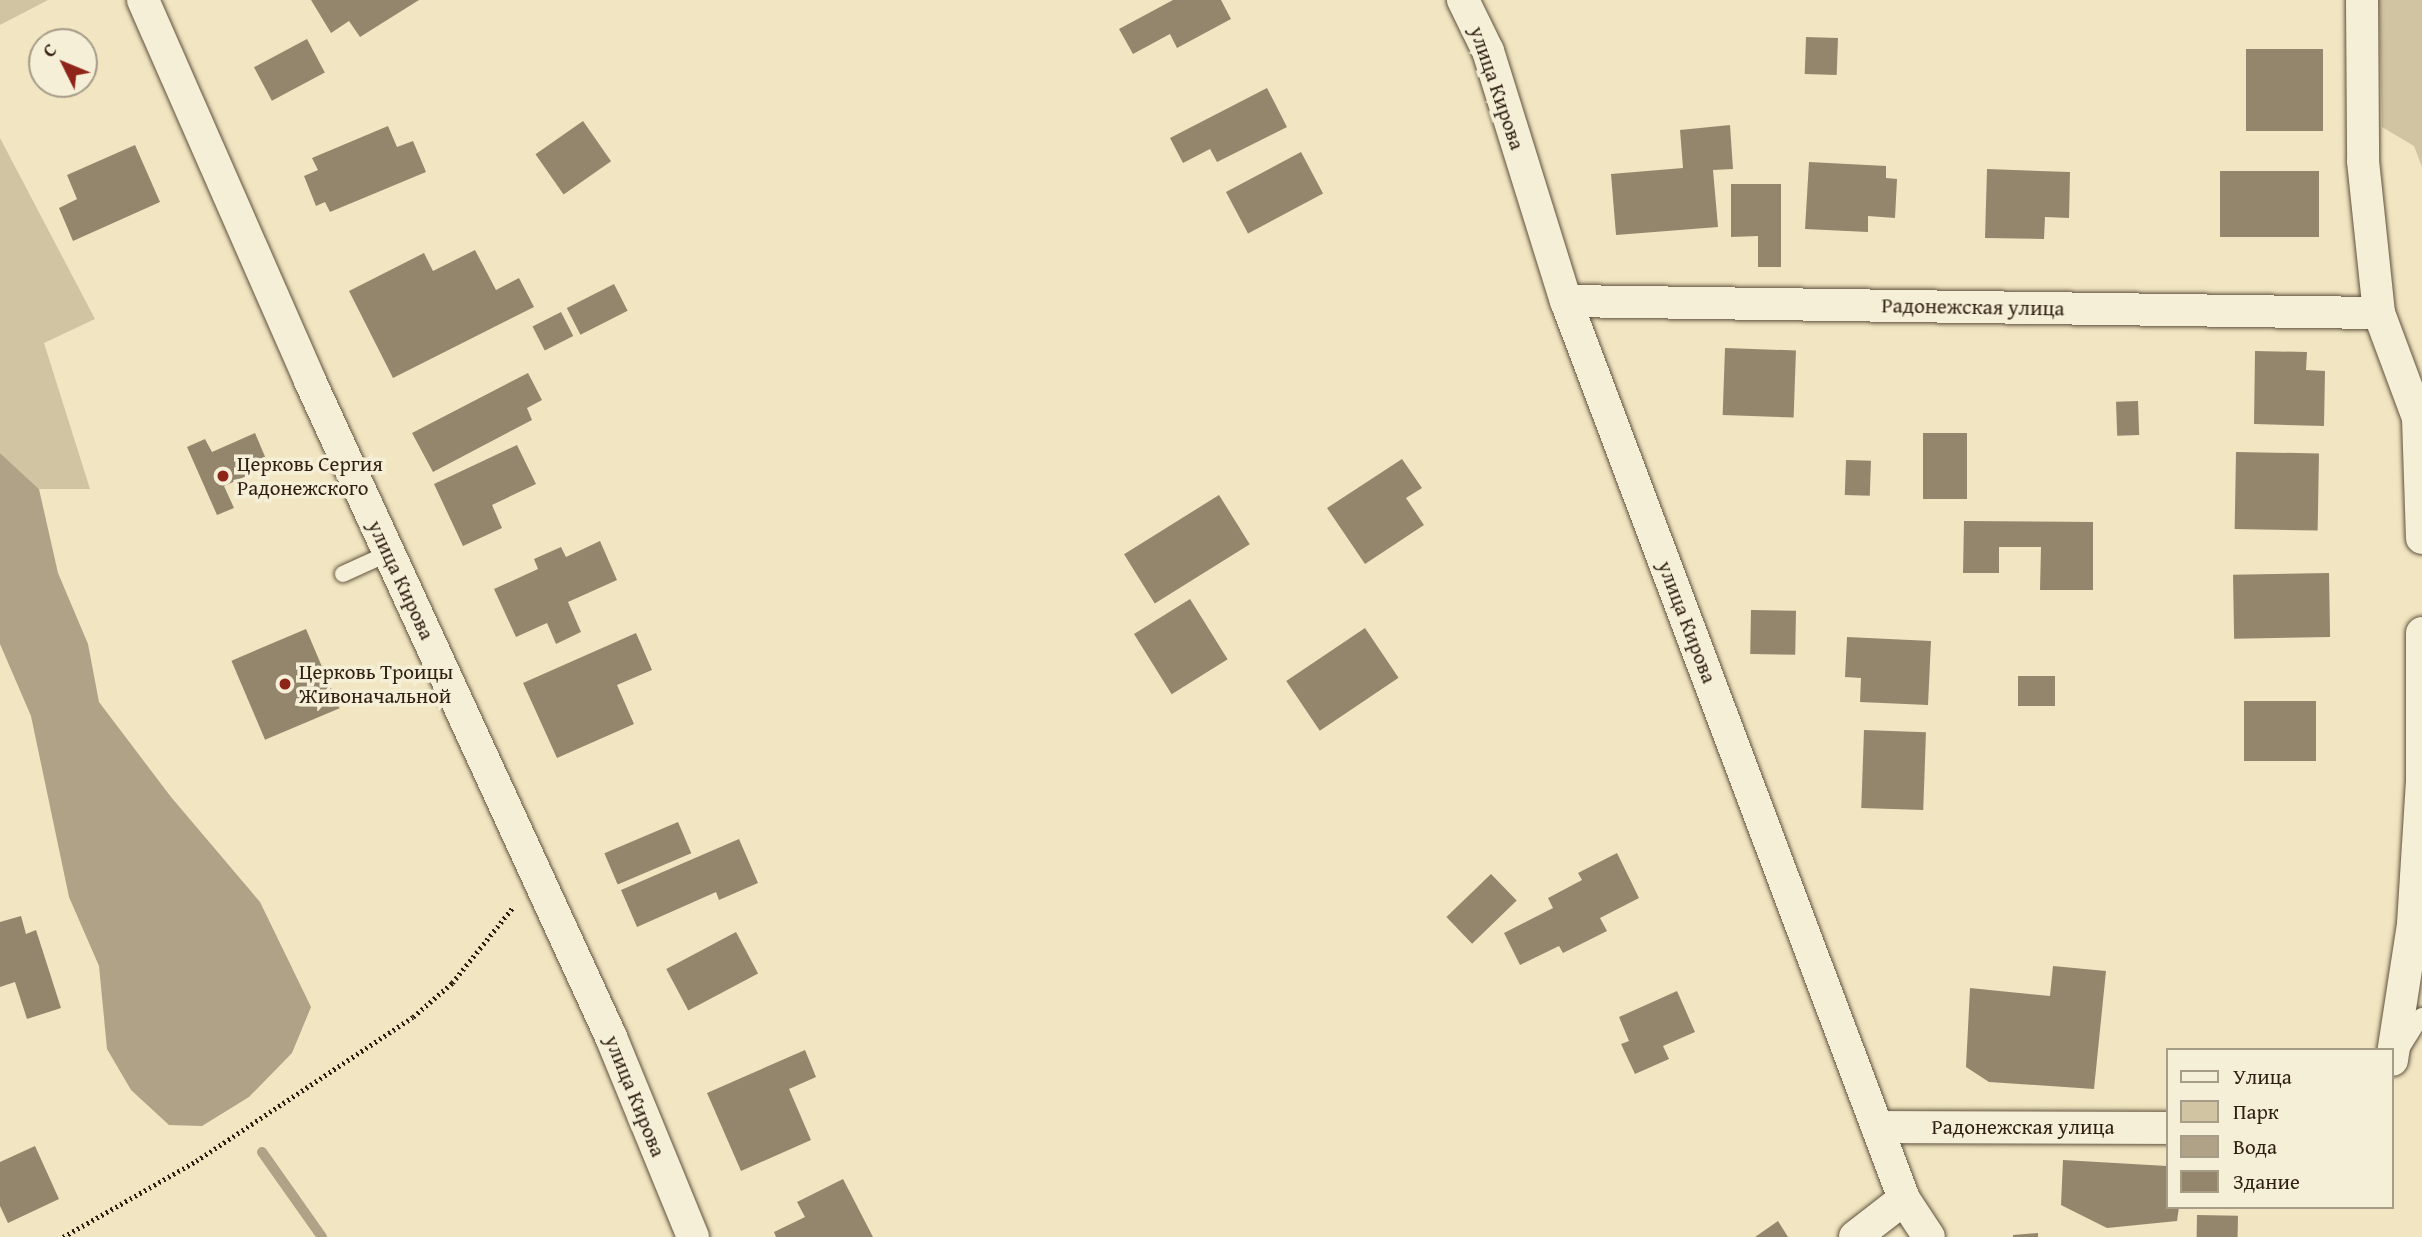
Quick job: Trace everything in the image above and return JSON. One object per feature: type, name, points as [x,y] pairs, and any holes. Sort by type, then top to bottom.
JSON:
[{"type":"street","name":"улица Кирова","points":[[143,0],[310,381],[611,1037],[693,1237]]},
{"type":"street","name":"улица Кирова","points":[[1463,0],[1488,51],[1566,301],[1904,1199],[1929,1237]]},
{"type":"street","points":[[2362,0],[2363,161],[2379,313],[2418,418],[2422,538]]},
{"type":"street","name":"Радонежская улица","points":[[1566,301],[2379,313]]},
{"type":"street","points":[[2394,1049],[2413,924],[2422,782],[2422,633]]},
{"type":"street","name":"Радонежская улица","points":[[1877,1127],[2166,1128]]},
{"type":"street","points":[[1855,1237],[1904,1199]]},
{"type":"lane","points":[[343,574],[388,552]]},
{"type":"lane","points":[[2394,1059],[2422,1016]]},
{"type":"path","points":[[63,1237],[196,1161],[413,1017],[452,983],[538,878]]},
{"type":"green space","points":[[0,0],[48,0],[0,25]]},
{"type":"green space","points":[[2379,0],[2422,0],[2422,167],[2414,146],[2382,127]]},
{"type":"green space","points":[[0,138],[95,319],[44,343],[90,489],[39,489],[0,453]]},
{"type":"water","points":[[0,453],[39,489],[58,573],[88,644],[99,702],[171,797],[260,902],[311,1007],[292,1053],[249,1097],[202,1126],[169,1125],[131,1090],[107,1049],[99,966],[69,897],[31,716],[0,644]]},
{"type":"building","points":[[311,0],[419,0],[360,37],[349,21],[331,33]]},
{"type":"building","points":[[1173,0],[1221,0],[1231,19],[1177,48],[1170,34],[1133,54],[1119,29]]},
{"type":"building","points":[[1806,37],[1838,38],[1837,75],[1805,74]]},
{"type":"building","points":[[307,39],[325,73],[272,101],[254,67]]},
{"type":"building","points":[[2246,49],[2323,49],[2323,131],[2246,131]]},
{"type":"building","points":[[1267,88],[1287,127],[1217,162],[1210,149],[1183,163],[1170,138]]},
{"type":"building","points":[[583,121],[611,161],[564,194],[535,154]]},
{"type":"building","points":[[1730,125],[1733,169],[1713,170],[1718,227],[1616,235],[1611,174],[1683,168],[1680,130]]},
{"type":"building","points":[[388,126],[397,147],[413,141],[426,172],[330,212],[325,202],[316,206],[304,176],[318,170],[312,158]]},
{"type":"building","points":[[135,145],[160,202],[73,241],[59,208],[77,199],[67,175]]},
{"type":"building","points":[[1301,152],[1323,193],[1248,233],[1226,192]]},
{"type":"building","points":[[1809,162],[1886,166],[1886,178],[1897,179],[1895,218],[1868,216],[1868,232],[1805,229]]},
{"type":"building","points":[[1987,169],[2070,172],[2069,218],[2045,217],[2044,239],[1985,238]]},
{"type":"building","points":[[2220,171],[2319,171],[2319,237],[2220,237]]},
{"type":"building","points":[[1731,184],[1781,184],[1781,267],[1758,267],[1758,236],[1731,237]]},
{"type":"building","points":[[475,250],[496,290],[519,278],[534,307],[393,378],[349,291],[424,253],[433,271]]},
{"type":"building","points":[[614,284],[628,311],[580,335],[567,308]]},
{"type":"building","points":[[561,312],[573,336],[545,351],[532,327]]},
{"type":"building","points":[[1725,348],[1796,350],[1794,417],[1723,415]]},
{"type":"building","points":[[2255,351],[2307,352],[2306,370],[2325,371],[2324,426],[2254,424]]},
{"type":"building","points":[[528,373],[542,400],[527,408],[532,420],[433,472],[412,433]]},
{"type":"building","points":[[2138,401],[2139,435],[2117,436],[2116,402]]},
{"type":"building","name":"Церковь Сергия Радонежского","points":[[255,433],[269,466],[224,486],[234,508],[217,515],[187,447],[205,439],[212,452]]},
{"type":"building","points":[[1923,433],[1967,433],[1967,499],[1923,499]]},
{"type":"building","points":[[517,445],[536,484],[492,505],[502,528],[463,546],[434,484]]},
{"type":"building","points":[[2236,452],[2319,453],[2318,530],[2235,529]]},
{"type":"building","points":[[1402,459],[1422,488],[1406,498],[1424,525],[1365,564],[1327,508]]},
{"type":"building","points":[[1846,460],[1871,461],[1870,496],[1845,495]]},
{"type":"building","points":[[1219,495],[1250,544],[1155,604],[1124,554]]},
{"type":"building","points":[[1964,521],[2093,522],[2093,590],[2040,590],[2041,547],[1999,547],[1999,573],[1963,573]]},
{"type":"building","points":[[600,541],[617,580],[568,602],[581,632],[556,644],[547,623],[516,637],[494,589],[538,569],[534,559],[561,547],[566,557]]},
{"type":"building","points":[[2329,573],[2330,637],[2234,639],[2233,575]]},
{"type":"building","points":[[1190,599],[1228,659],[1172,694],[1134,634]]},
{"type":"building","points":[[1751,610],[1796,611],[1795,655],[1750,654]]},
{"type":"building","points":[[1365,628],[1399,678],[1320,731],[1286,681]]},
{"type":"building","name":"Церковь Троицы Живоначальной","points":[[306,629],[340,708],[265,740],[231,661]]},
{"type":"building","points":[[636,633],[652,670],[617,685],[634,724],[557,758],[523,683]]},
{"type":"building","points":[[1847,637],[1931,641],[1928,705],[1860,702],[1861,678],[1845,677]]},
{"type":"building","points":[[2018,676],[2055,676],[2055,706],[2018,706]]},
{"type":"building","points":[[2244,701],[2316,701],[2316,761],[2244,761]]},
{"type":"building","points":[[1864,730],[1926,732],[1923,810],[1861,808]]},
{"type":"building","points":[[678,822],[691,853],[618,885],[604,853]]},
{"type":"building","points":[[739,839],[758,883],[719,900],[716,892],[637,927],[621,890]]},
{"type":"building","points":[[1617,853],[1639,898],[1600,918],[1607,931],[1563,953],[1559,946],[1520,965],[1504,933],[1553,908],[1548,898],[1582,880],[1578,873]]},
{"type":"building","points":[[1491,874],[1517,901],[1472,944],[1446,917]]},
{"type":"building","points":[[21,916],[26,934],[36,930],[61,1008],[27,1019],[15,982],[0,987],[0,922]]},
{"type":"building","points":[[736,932],[758,973],[688,1011],[666,969]]},
{"type":"building","points":[[2053,966],[2106,971],[2094,1089],[1989,1082],[1966,1067],[1970,988],[2050,996]]},
{"type":"building","points":[[1677,991],[1695,1032],[1663,1046],[1669,1059],[1635,1074],[1621,1044],[1629,1041],[1619,1017]]},
{"type":"building","points":[[805,1050],[816,1077],[789,1089],[811,1140],[741,1171],[707,1093]]},
{"type":"building","points":[[35,1146],[59,1199],[8,1223],[0,1206],[0,1162]]},
{"type":"building","points":[[2063,1160],[2166,1166],[2166,1209],[2179,1209],[2177,1221],[2107,1228],[2061,1205]]},
{"type":"building","points":[[843,1179],[873,1237],[776,1237],[774,1232],[805,1217],[797,1202]]},
{"type":"building","points":[[2197,1215],[2238,1216],[2238,1237],[2197,1237]]},
{"type":"building","points":[[1778,1221],[1788,1237],[1755,1237]]},
{"type":"building","points":[[2038,1233],[2038,1237],[2013,1237],[2013,1235]]},
{"type":"waterway","points":[[262,1152],[322,1237]]},
{"type":"place","name":"Церковь Сергия Радонежского","points":[[223,476]]},
{"type":"place","name":"Церковь Троицы Живоначальной","points":[[285,684]]}]
